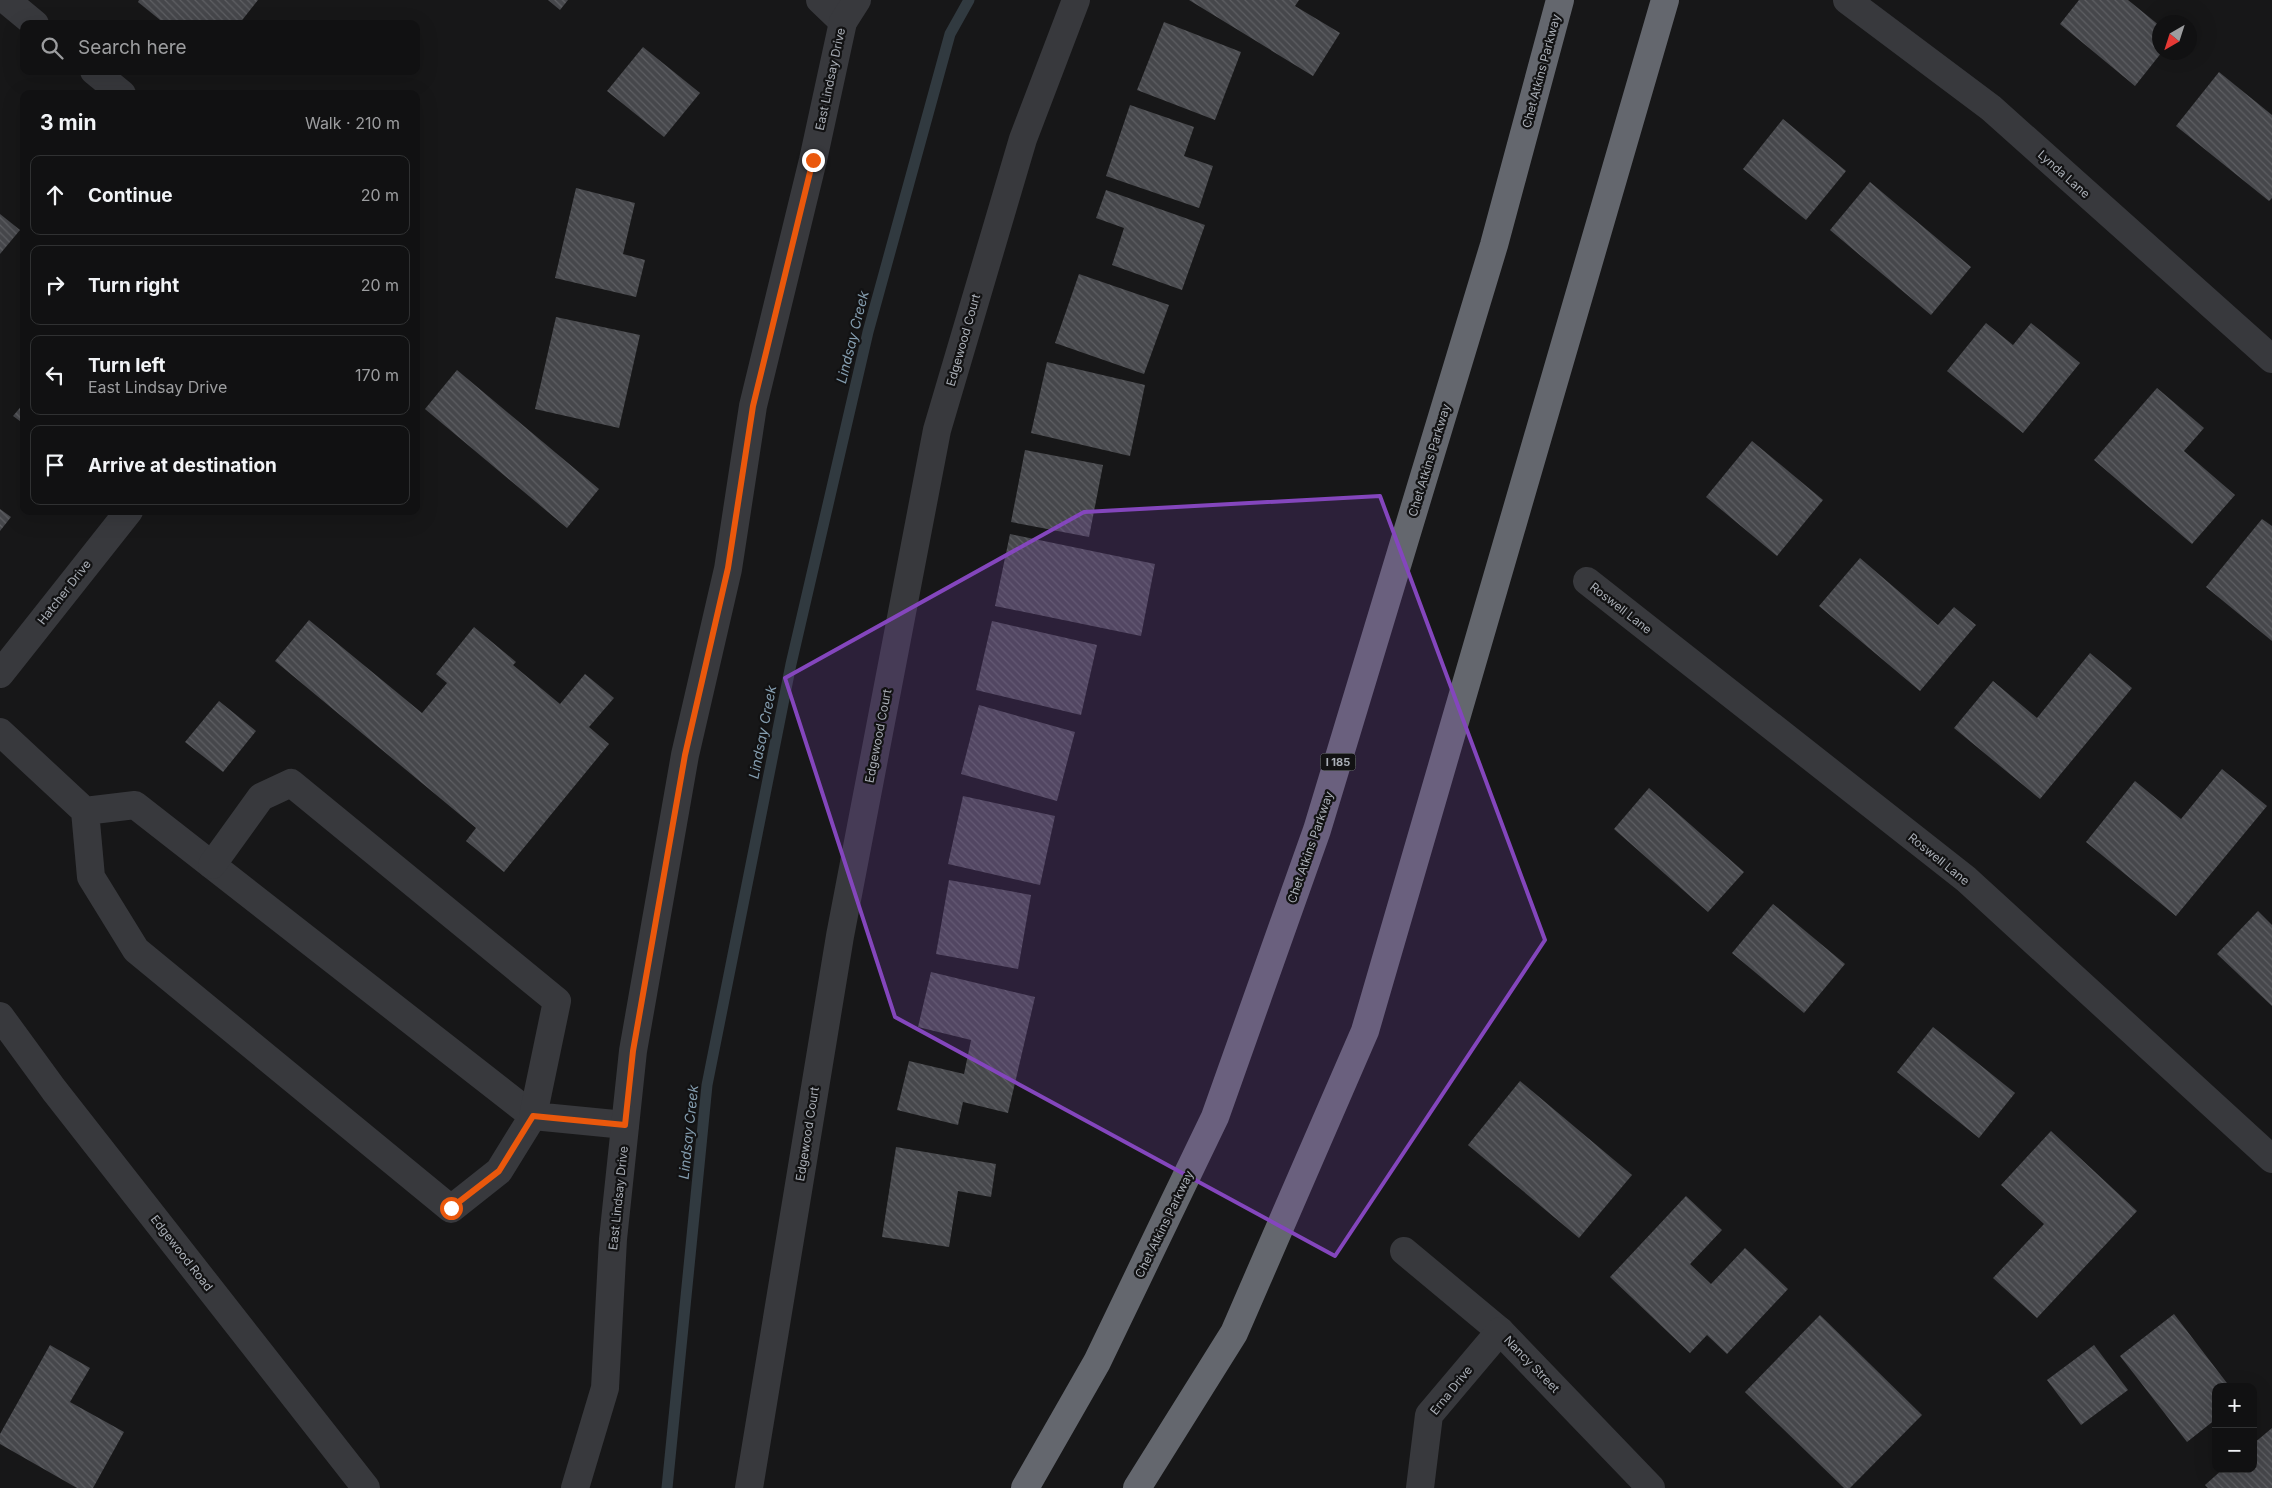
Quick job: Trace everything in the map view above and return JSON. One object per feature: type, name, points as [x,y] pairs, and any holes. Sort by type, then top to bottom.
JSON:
[{"type":"highway","name":"Chet Atkins Parkway","points":[[1025,1488],[1097,1362],[1215,1117],[1317,830],[1494,245],[1560,0]]},
{"type":"highway","points":[[1137,1488],[1234,1333],[1365,1031],[1665,0]]},
{"type":"street","points":[[6,0],[31,20]]},
{"type":"street","points":[[820,0],[850,11]]},
{"type":"street","name":"Edgewood Court","points":[[749,1488],[840,936],[937,430],[1023,139],[1076,0]]},
{"type":"street","name":"Lynda Lane","points":[[1846,0],[1991,108],[2272,359]]},
{"type":"street","name":"East Lindsay Drive","points":[[575,1488],[605,1388],[613,1239],[633,1051],[683,765],[728,568],[753,406],[850,11]]},
{"type":"street","points":[[99,75],[117,90]]},
{"type":"street","name":"Hatcher Drive","points":[[0,674],[125,515]]},
{"type":"street","name":"Roswell Lane","points":[[1587,581],[1966,879],[2272,1159]]},
{"type":"street","points":[[0,732],[85,811],[91,877],[136,950],[451,1208],[499,1171],[533,1116],[557,1001],[291,783],[261,797],[212,865]]},
{"type":"street","points":[[85,811],[134,805],[533,1116],[625,1125]]},
{"type":"street","name":"Edgewood Road","points":[[0,1016],[54,1090],[366,1488]]},
{"type":"street","name":"Nancy Street","points":[[1404,1252],[1500,1331],[1651,1488]]},
{"type":"street","name":"Erna Drive","points":[[1420,1488],[1429,1415],[1500,1331]]},
{"type":"highlighted area","points":[[1380,496],[1545,940],[1335,1256],[895,1017],[785,678],[1084,512]]},
{"type":"building","points":[[139,0],[258,0],[242,20],[160,20],[138,2]]},
{"type":"building","points":[[548,0],[568,0],[560,10]]},
{"type":"building","points":[[1189,0],[1299,0],[1295,6],[1340,33],[1313,76]]},
{"type":"building","points":[[2079,0],[2128,0],[2152,20],[2152,60],[2156,60],[2135,86],[2060,24]]},
{"type":"building","points":[[1164,22],[1241,52],[1215,120],[1137,90]]},
{"type":"building","points":[[643,47],[700,93],[664,137],[607,91]]},
{"type":"building","points":[[2219,72],[2272,115],[2272,198],[2269,201],[2176,126]]},
{"type":"building","points":[[1130,105],[1194,127],[1184,156],[1213,166],[1199,208],[1106,176]]},
{"type":"building","points":[[1783,119],[1846,171],[1806,220],[1743,169]]},
{"type":"building","points":[[1870,182],[1971,267],[1931,315],[1830,230]]},
{"type":"building","points":[[576,188],[635,203],[623,254],[645,260],[636,297],[555,278]]},
{"type":"building","points":[[1106,190],[1205,225],[1182,290],[1112,265],[1124,228],[1096,218]]},
{"type":"building","points":[[0,214],[20,230],[0,254]]},
{"type":"building","points":[[1079,274],[1169,305],[1144,374],[1055,343]]},
{"type":"building","points":[[556,317],[640,335],[619,428],[535,409]]},
{"type":"building","points":[[1986,323],[2013,345],[2031,323],[2080,363],[2023,433],[1947,371]]},
{"type":"building","points":[[1047,362],[1145,385],[1130,456],[1031,433]]},
{"type":"building","points":[[457,370],[599,489],[567,528],[425,409]]},
{"type":"building","points":[[2157,388],[2204,428],[2184,451],[2235,495],[2192,544],[2094,460]]},
{"type":"building","points":[[20,408],[20,421],[13,416]]},
{"type":"building","points":[[1752,441],[1823,500],[1777,556],[1706,497]]},
{"type":"building","points":[[1025,450],[1103,465],[1089,537],[1011,522]]},
{"type":"building","points":[[0,509],[11,517],[0,531]]},
{"type":"building","points":[[2262,519],[2272,526],[2272,641],[2206,587]]},
{"type":"building","points":[[1010,534],[1155,564],[1141,636],[995,606]]},
{"type":"building","points":[[1860,558],[1938,625],[1954,607],[1976,625],[1920,691],[1819,606]]},
{"type":"building","points":[[309,620],[422,713],[447,683],[436,674],[474,627],[516,662],[513,665],[560,704],[585,674],[614,698],[589,727],[609,744],[504,872],[466,841],[476,828],[275,661]]},
{"type":"building","points":[[992,621],[1097,645],[1081,715],[976,690]]},
{"type":"building","points":[[2090,653],[2132,688],[2040,799],[1954,728],[1993,681],[2037,718]]},
{"type":"building","points":[[219,701],[256,731],[223,772],[185,742]]},
{"type":"building","points":[[979,705],[1075,732],[1057,801],[961,774]]},
{"type":"building","points":[[2222,769],[2267,806],[2176,916],[2086,842],[2135,781],[2181,819]]},
{"type":"building","points":[[1649,788],[1744,872],[1708,912],[1614,829]]},
{"type":"building","points":[[963,796],[1055,816],[1040,885],[948,864]]},
{"type":"building","points":[[949,880],[1031,895],[1018,969],[936,954]]},
{"type":"building","points":[[1773,904],[1845,964],[1804,1013],[1732,953]]},
{"type":"building","points":[[2258,911],[2272,925],[2272,1006],[2217,954]]},
{"type":"building","points":[[931,972],[1035,997],[1008,1113],[963,1102],[958,1125],[897,1110],[909,1061],[964,1074],[971,1040],[918,1027]]},
{"type":"building","points":[[1933,1027],[2015,1093],[1979,1138],[1897,1072]]},
{"type":"building","points":[[1520,1081],[1632,1175],[1579,1238],[1468,1145]]},
{"type":"building","points":[[2051,1131],[2137,1211],[2037,1318],[1993,1278],[2044,1224],[2001,1185]]},
{"type":"building","points":[[896,1147],[996,1164],[991,1197],[958,1191],[949,1247],[882,1237]]},
{"type":"building","points":[[1686,1196],[1722,1230],[1690,1264],[1711,1284],[1745,1248],[1788,1289],[1727,1354],[1707,1335],[1690,1353],[1610,1277]]},
{"type":"building","points":[[2174,1314],[2227,1383],[2212,1383],[2212,1422],[2187,1442],[2120,1356]]},
{"type":"building","points":[[1820,1315],[1922,1415],[1850,1488],[1844,1488],[1745,1392]]},
{"type":"building","points":[[50,1345],[90,1368],[70,1402],[124,1432],[93,1488],[77,1488],[0,1444],[0,1434]]},
{"type":"building","points":[[2094,1345],[2128,1390],[2081,1425],[2047,1380]]},
{"type":"building","points":[[2272,1428],[2272,1488],[2208,1488],[2205,1485],[2218,1473],[2257,1473],[2257,1441]]},
{"type":"waterway","name":"Lindsay Creek","points":[[667,1488],[707,1085],[791,664],[868,332],[950,34],[969,0]]},
{"type":"route","points":[[451,1208],[499,1171],[533,1116],[625,1125],[633,1051],[685,755],[728,568],[753,406],[813,160]]}]
